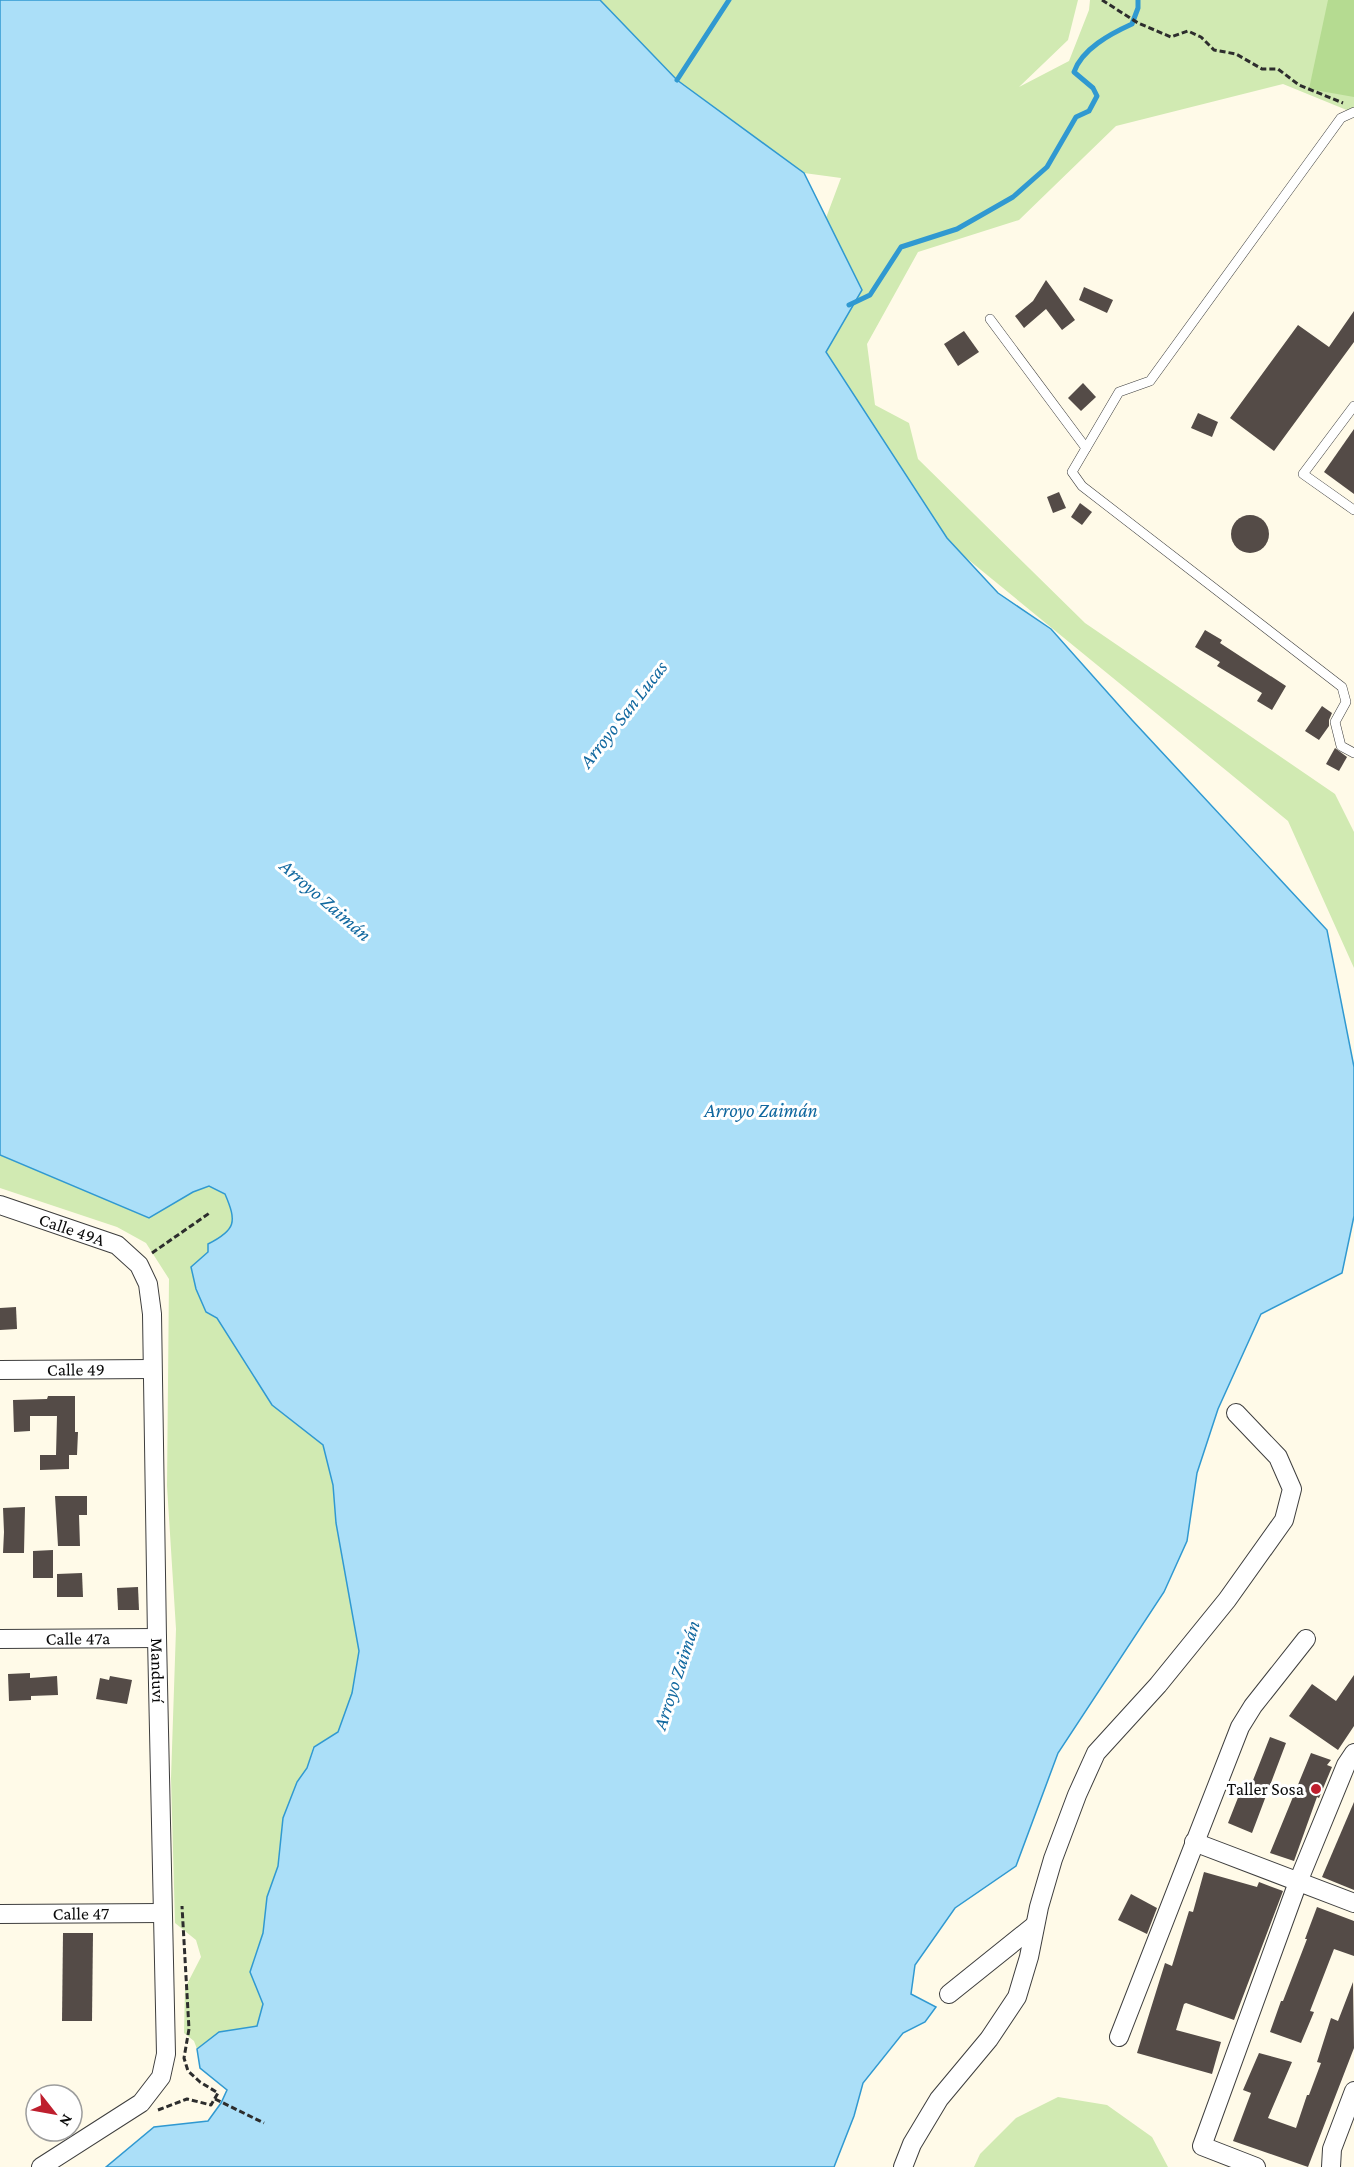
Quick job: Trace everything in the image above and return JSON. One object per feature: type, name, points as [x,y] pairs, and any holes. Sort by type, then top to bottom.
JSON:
[{"type":"street","name":"Calle 49A","points":[[0,1206],[117,1245],[143,1260]]},
{"type":"street","name":"Manduví","points":[[41,2167],[141,2103],[161,2077],[166,2054],[153,1369],[151,1304],[143,1260]]},
{"type":"street","name":"Calle 49","points":[[0,1370],[153,1369]]},
{"type":"street","points":[[903,2167],[912,2144],[939,2099],[989,2039],[1017,1997],[1053,1859],[1096,1754],[1158,1685],[1227,1600],[1284,1520],[1292,1489],[1278,1457],[1236,1413]]},
{"type":"street","name":"Calle 47a","points":[[0,1639],[157,1638]]},
{"type":"street","points":[[1119,2037],[1240,1727],[1253,1706],[1306,1639]]},
{"type":"street","points":[[1256,2167],[1202,2146],[1298,1882],[1346,1765],[1354,1753]]},
{"type":"street","points":[[1194,1842],[1354,1904]]},
{"type":"street","name":"Calle 47","points":[[0,1914],[162,1913]]},
{"type":"street","points":[[949,1994],[1035,1925]]},
{"type":"street","points":[[1331,2167],[1332,2149],[1354,2091]]},
{"type":"lane","points":[[1354,111],[1341,118],[1150,381],[1119,392],[1072,472],[1082,486],[1342,687],[1346,702],[1335,722],[1341,746],[1354,753]]},
{"type":"lane","points":[[990,319],[1086,448]]},
{"type":"lane","points":[[1354,406],[1303,474],[1354,510]]},
{"type":"path","points":[[1102,0],[1138,24],[1171,37],[1188,31],[1201,37],[1214,50],[1236,54],[1262,69],[1278,69],[1299,85],[1346,104]]},
{"type":"path","points":[[143,1260],[211,1212]]},
{"type":"path","points":[[215,2099],[264,2123]]},
{"type":"green space","points":[[600,0],[1078,0],[1068,40],[1019,87],[1069,61],[1089,10],[1090,0],[1354,0],[1354,113],[1283,84],[1116,126],[1019,220],[918,252],[867,344],[875,405],[909,423],[918,459],[1085,623],[1335,794],[1354,832],[1354,968],[1288,821],[855,467],[806,271],[841,178],[804,173],[677,80]]},
{"type":"green space","points":[[1328,0],[1354,0],[1354,97],[1309,89]]},
{"type":"green space","points":[[0,1155],[149,1218],[193,1192],[209,1186],[225,1194],[232,1224],[224,1234],[208,1244],[208,1252],[191,1267],[206,1312],[217,1318],[272,1405],[323,1445],[333,1485],[336,1524],[359,1651],[352,1693],[338,1732],[313,1747],[307,1768],[297,1782],[283,1818],[278,1866],[267,1897],[263,1933],[250,1972],[263,2004],[257,2027],[219,2032],[197,2049],[194,2041],[184,2033],[185,1988],[201,1957],[196,1940],[175,1923],[171,1778],[176,1629],[167,1486],[169,1279],[146,1243],[117,1227],[0,1188]]},
{"type":"green space","points":[[1058,2097],[1107,2105],[1152,2137],[1168,2167],[974,2167],[980,2154],[1016,2118]]},
{"type":"water","name":"Arroyo Zaimán","points":[[0,0],[600,0],[677,80],[804,173],[862,290],[826,352],[947,538],[998,593],[1051,629],[1327,930],[1354,1067],[1354,1216],[1342,1273],[1261,1314],[1218,1409],[1197,1473],[1187,1541],[1164,1592],[1058,1753],[1016,1866],[955,1908],[915,1965],[911,1994],[936,2007],[925,2022],[903,2033],[863,2083],[854,2116],[834,2167],[106,2167],[154,2127],[208,2121],[221,2103],[227,2090],[200,2068],[197,2049],[219,2032],[257,2026],[263,2004],[250,1972],[263,1933],[267,1897],[278,1866],[283,1818],[297,1782],[307,1768],[314,1747],[338,1732],[352,1693],[359,1651],[336,1523],[333,1485],[323,1445],[272,1405],[217,1318],[206,1312],[196,1289],[191,1267],[208,1252],[208,1244],[224,1234],[231,1224],[231,1212],[225,1194],[209,1186],[193,1192],[149,1218],[0,1155]]},
{"type":"building","points":[[1046,280],[1075,320],[1062,330],[1046,309],[1024,328],[1015,316],[1033,301]]},
{"type":"building","points":[[1084,287],[1113,300],[1107,313],[1079,300]]},
{"type":"building","points":[[1354,311],[1354,342],[1274,451],[1230,418],[1298,325],[1329,347]]},
{"type":"building","points":[[964,331],[979,352],[958,366],[944,344]]},
{"type":"building","points":[[1083,383],[1096,397],[1081,411],[1068,398]]},
{"type":"building","points":[[1198,413],[1218,422],[1212,437],[1191,428]]},
{"type":"building","points":[[1354,429],[1354,494],[1324,472]]},
{"type":"building","points":[[1059,492],[1066,508],[1053,513],[1047,497]]},
{"type":"building","points":[[1080,503],[1092,512],[1082,525],[1071,517]]},
{"type":"building","points":[[1250,515],[1257,516],[1263,521],[1268,527],[1268,541],[1263,547],[1257,552],[1250,553],[1243,552],[1237,547],[1232,541],[1231,534],[1232,527],[1237,521],[1243,516]]},
{"type":"building","points":[[1205,630],[1222,640],[1220,643],[1286,686],[1272,710],[1257,701],[1262,693],[1217,666],[1220,662],[1195,647]]},
{"type":"building","points":[[1322,706],[1332,713],[1329,726],[1319,740],[1305,731]]},
{"type":"building","points":[[1335,748],[1347,757],[1339,771],[1326,764]]},
{"type":"building","points":[[16,1307],[17,1329],[0,1330],[0,1308]]},
{"type":"building","points":[[48,1396],[75,1396],[77,1455],[69,1455],[69,1469],[40,1470],[40,1455],[56,1455],[57,1416],[30,1416],[30,1431],[14,1432],[13,1400],[47,1399]]},
{"type":"building","points":[[55,1496],[87,1496],[87,1515],[79,1515],[80,1546],[58,1546]]},
{"type":"building","points":[[25,1507],[24,1553],[3,1553],[3,1508]]},
{"type":"building","points":[[53,1550],[53,1578],[33,1578],[33,1551]]},
{"type":"building","points":[[82,1573],[83,1597],[57,1597],[57,1574]]},
{"type":"building","points":[[138,1587],[139,1610],[118,1610],[117,1588]]},
{"type":"building","points":[[30,1673],[30,1678],[57,1676],[58,1695],[31,1696],[31,1700],[9,1701],[8,1674]]},
{"type":"building","points":[[1354,1675],[1354,1726],[1338,1750],[1289,1716],[1312,1684],[1336,1701]]},
{"type":"building","points":[[110,1676],[132,1680],[127,1704],[96,1699],[100,1678],[109,1680]]},
{"type":"building","points":[[1270,1737],[1286,1743],[1252,1833],[1228,1823],[1241,1790],[1248,1793]]},
{"type":"building","points":[[1311,1753],[1331,1760],[1327,1765],[1332,1767],[1319,1798],[1317,1797],[1294,1861],[1270,1853]]},
{"type":"building","points":[[1354,1802],[1354,1890],[1322,1877]]},
{"type":"building","points":[[1204,1872],[1257,1887],[1259,1882],[1283,1891],[1234,2020],[1184,2004],[1176,2030],[1221,2042],[1212,2074],[1137,2053],[1165,1963],[1172,1966],[1189,1911],[1193,1912]]},
{"type":"building","points":[[1131,1894],[1157,1908],[1147,1934],[1118,1920]]},
{"type":"building","points":[[1317,1907],[1354,1921],[1354,1956],[1334,1949],[1310,2011],[1314,2012],[1301,2043],[1270,2032],[1307,1939],[1305,1939]]},
{"type":"building","points":[[63,1933],[93,1933],[92,2021],[62,2021]]},
{"type":"building","points":[[1353,1982],[1354,2048],[1308,2167],[1233,2141],[1251,2093],[1243,2090],[1259,2053],[1292,2062],[1268,2118],[1296,2128],[1321,2063],[1317,2062],[1331,2018],[1338,2021]]},
{"type":"waterway","points":[[677,80],[729,0]]},
{"type":"waterway","name":"Arroyo San Lucas","points":[[849,305],[870,295],[901,247],[957,229],[1013,197],[1047,167],[1076,117],[1089,111],[1097,96],[1093,88],[1074,72],[1078,64],[1083,56],[1098,43],[1132,24],[1138,8],[1138,0]]},
{"type":"place","name":"Taller Sosa","points":[[1316,1789]]}]
